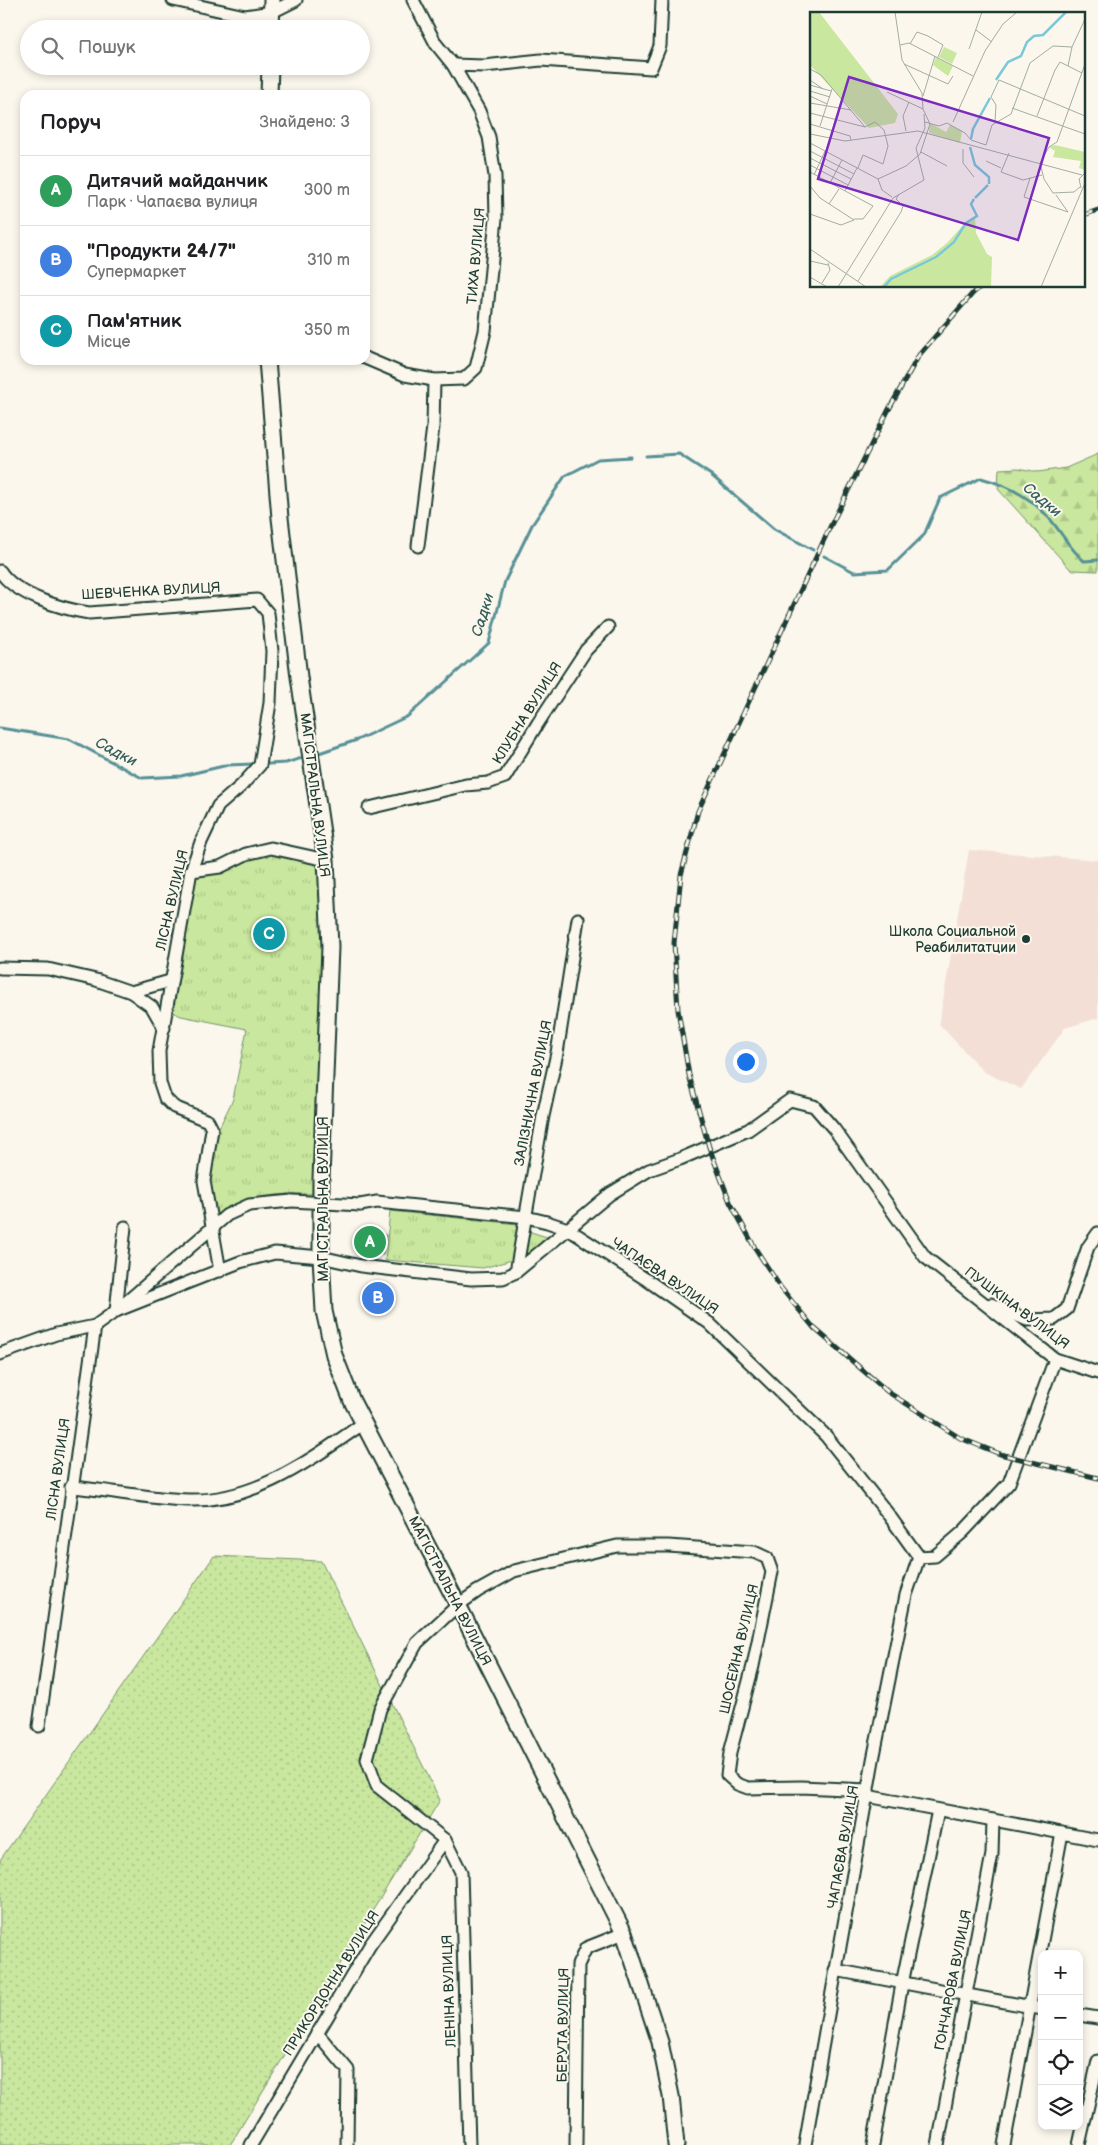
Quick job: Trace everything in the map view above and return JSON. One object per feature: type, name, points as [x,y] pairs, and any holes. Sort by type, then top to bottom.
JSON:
[{"type":"main road","points":[[271,20],[272,6]]},
{"type":"main road","points":[[269,90],[270,75]]},
{"type":"main road","name":"МАГІСТРАЛЬНА ВУЛИЦЯ","points":[[267,365],[282,527],[299,677],[326,860],[330,947],[321,1179],[321,1257],[324,1311],[334,1355],[352,1401],[458,1605],[624,1933],[660,2042],[671,2096],[676,2145]]},
{"type":"street","points":[[173,0],[245,16],[296,0]]},
{"type":"street","name":"ТИХА ВУЛИЦЯ","points":[[370,360],[405,375],[434,380],[464,379],[476,368],[484,331],[496,218],[494,176],[489,137],[479,111],[453,65],[436,44],[413,0]]},
{"type":"street","points":[[453,65],[484,66],[541,60],[651,68],[660,46],[662,0]]},
{"type":"street","points":[[418,546],[433,427],[434,380]]},
{"type":"street","name":"ШЕВЧЕНКА ВУЛИЦЯ","points":[[0,571],[3,585],[59,606],[89,613],[256,600]]},
{"type":"street","name":"ЛІСНА ВУЛИЦЯ","points":[[211,1228],[204,1182],[212,1129],[211,1124],[208,1121],[174,1108],[164,1098],[160,1083],[159,1051],[191,871],[201,842],[218,806],[241,786],[260,765],[270,704],[272,651],[268,613],[256,600]]},
{"type":"street","name":"КЛУБНА ВУЛИЦЯ","points":[[368,808],[466,785],[488,783],[505,777],[570,673],[586,650],[608,627]]},
{"type":"street","points":[[191,871],[220,867],[246,854],[271,848],[326,860]]},
{"type":"street","name":"ЗАЛІЗНИЧНА ВУЛИЦЯ","points":[[516,1272],[543,1116],[557,1053],[578,919]]},
{"type":"street","points":[[0,968],[48,969],[96,980],[132,992],[152,1007],[164,1028]]},
{"type":"street","points":[[132,992],[170,981]]},
{"type":"street","name":"ПУШКІНА ВУЛИЦЯ","points":[[516,1272],[610,1194],[649,1170],[748,1130],[790,1100],[814,1106],[834,1129],[925,1257],[1055,1359],[1098,1373]]},
{"type":"street","name":"ЧАПАЄВА ВУЛИЦЯ","points":[[116,1311],[211,1228],[228,1215],[249,1205],[292,1201],[360,1205],[377,1202],[526,1217],[568,1229],[709,1323],[826,1436],[888,1514],[919,1557],[906,1595],[835,1970],[805,2145]]},
{"type":"street","points":[[116,1311],[125,1227]]},
{"type":"street","points":[[211,1228],[220,1271]]},
{"type":"street","points":[[974,1296],[1026,1320],[1054,1319],[1068,1309],[1088,1247],[1098,1233]]},
{"type":"street","points":[[0,1354],[56,1334],[95,1326],[116,1311],[240,1262],[275,1253],[321,1257],[361,1266],[471,1279],[503,1278],[516,1272]]},
{"type":"street","name":"ЛІСНА ВУЛИЦЯ","points":[[39,1726],[95,1326]]},
{"type":"street","points":[[919,1557],[935,1556],[963,1532],[1009,1483],[1055,1359]]},
{"type":"street","points":[[71,1487],[189,1500],[219,1498],[273,1482],[364,1423]]},
{"type":"street","name":"ШОСЕЙНА ВУЛИЦЯ","points":[[458,1605],[478,1591],[514,1571],[617,1546],[668,1546],[754,1552],[767,1558],[772,1572],[753,1666],[730,1753],[727,1775],[737,1784],[748,1788],[801,1786],[868,1793]]},
{"type":"street","points":[[445,1840],[377,1786],[367,1759],[380,1709],[417,1643],[458,1605]]},
{"type":"street","points":[[868,1793],[938,1810],[1098,1840]]},
{"type":"street","points":[[873,2145],[902,1984],[938,1810]]},
{"type":"street","name":"ГОНЧАРОВА ВУЛИЦЯ","points":[[938,2145],[992,1854],[994,1820]]},
{"type":"street","points":[[1004,2145],[1062,1833]]},
{"type":"street","name":"ПРИКОРДОННА ВУЛИЦЯ","points":[[251,2145],[370,1945],[445,1840]]},
{"type":"street","name":"ЛЕНІНА ВУЛИЦЯ","points":[[445,1840],[461,1872],[469,2145]]},
{"type":"street","name":"БЕРУТА ВУЛИЦЯ","points":[[576,2145],[578,1965],[586,1948],[624,1933]]},
{"type":"street","points":[[835,1970],[1038,2008]]},
{"type":"street","points":[[1083,2016],[1098,2018]]},
{"type":"street","points":[[317,2033],[348,2070],[347,2145]]},
{"type":"street","points":[[1080,2145],[1098,2061]]},
{"type":"shaded area","name":"Школа Социальной Реабилитатции","points":[[969,850],[1098,860],[1098,1018],[1065,1028],[1021,1089],[984,1072],[939,1024]]},
{"type":"green space","points":[[1098,454],[1098,571],[1071,570],[998,489],[999,469],[1018,468],[1038,472],[1066,468]]},
{"type":"green space","points":[[269,852],[320,865],[323,948],[312,1194],[262,1197],[238,1204],[216,1216],[209,1182],[217,1132],[233,1099],[247,1029],[181,1016],[170,1011],[194,879],[198,873]]},
{"type":"green space","points":[[390,1211],[518,1224],[512,1260],[483,1268],[385,1260]]},
{"type":"green space","points":[[528,1231],[553,1239],[522,1262]]},
{"type":"green space","points":[[364,1232],[386,1235],[383,1255],[361,1253]]},
{"type":"green space","points":[[214,1556],[321,1561],[440,1800],[230,2145],[0,2145],[0,1860]]},
{"type":"waterway","name":"Садки","points":[[646,456],[679,454],[711,475],[774,529],[813,550]]},
{"type":"waterway","name":"Садки","points":[[319,753],[357,740],[408,716],[489,643],[505,581],[532,525],[565,476],[598,459],[631,457]]},
{"type":"waterway","name":"Садки","points":[[824,556],[854,572],[888,570],[924,535],[940,498],[981,478],[1019,493],[1043,511],[1084,561],[1098,560]]},
{"type":"waterway","name":"Садки","points":[[0,728],[69,739],[142,778],[181,776],[228,765],[253,764]]},
{"type":"waterway","name":"Садки","points":[[268,764],[286,763],[302,758]]},
{"type":"railway","points":[[1086,214],[1098,210]]},
{"type":"railway","points":[[979,288],[919,355],[888,411],[829,529],[698,811],[681,875],[674,943],[678,1010],[689,1075],[709,1147],[730,1202],[755,1248],[781,1288],[814,1328],[888,1392],[960,1438],[1000,1454],[1098,1478]]},
{"type":"place","name":"Пам'ятник","points":[[269,934]]},
{"type":"place","name":"Школа Социальной Реабилитатции","points":[[1026,939]]},
{"type":"place","name":"Дитячий майданчик","points":[[370,1242]]},
{"type":"place","name":"\"Продукти 24/7\"","points":[[378,1298]]}]
